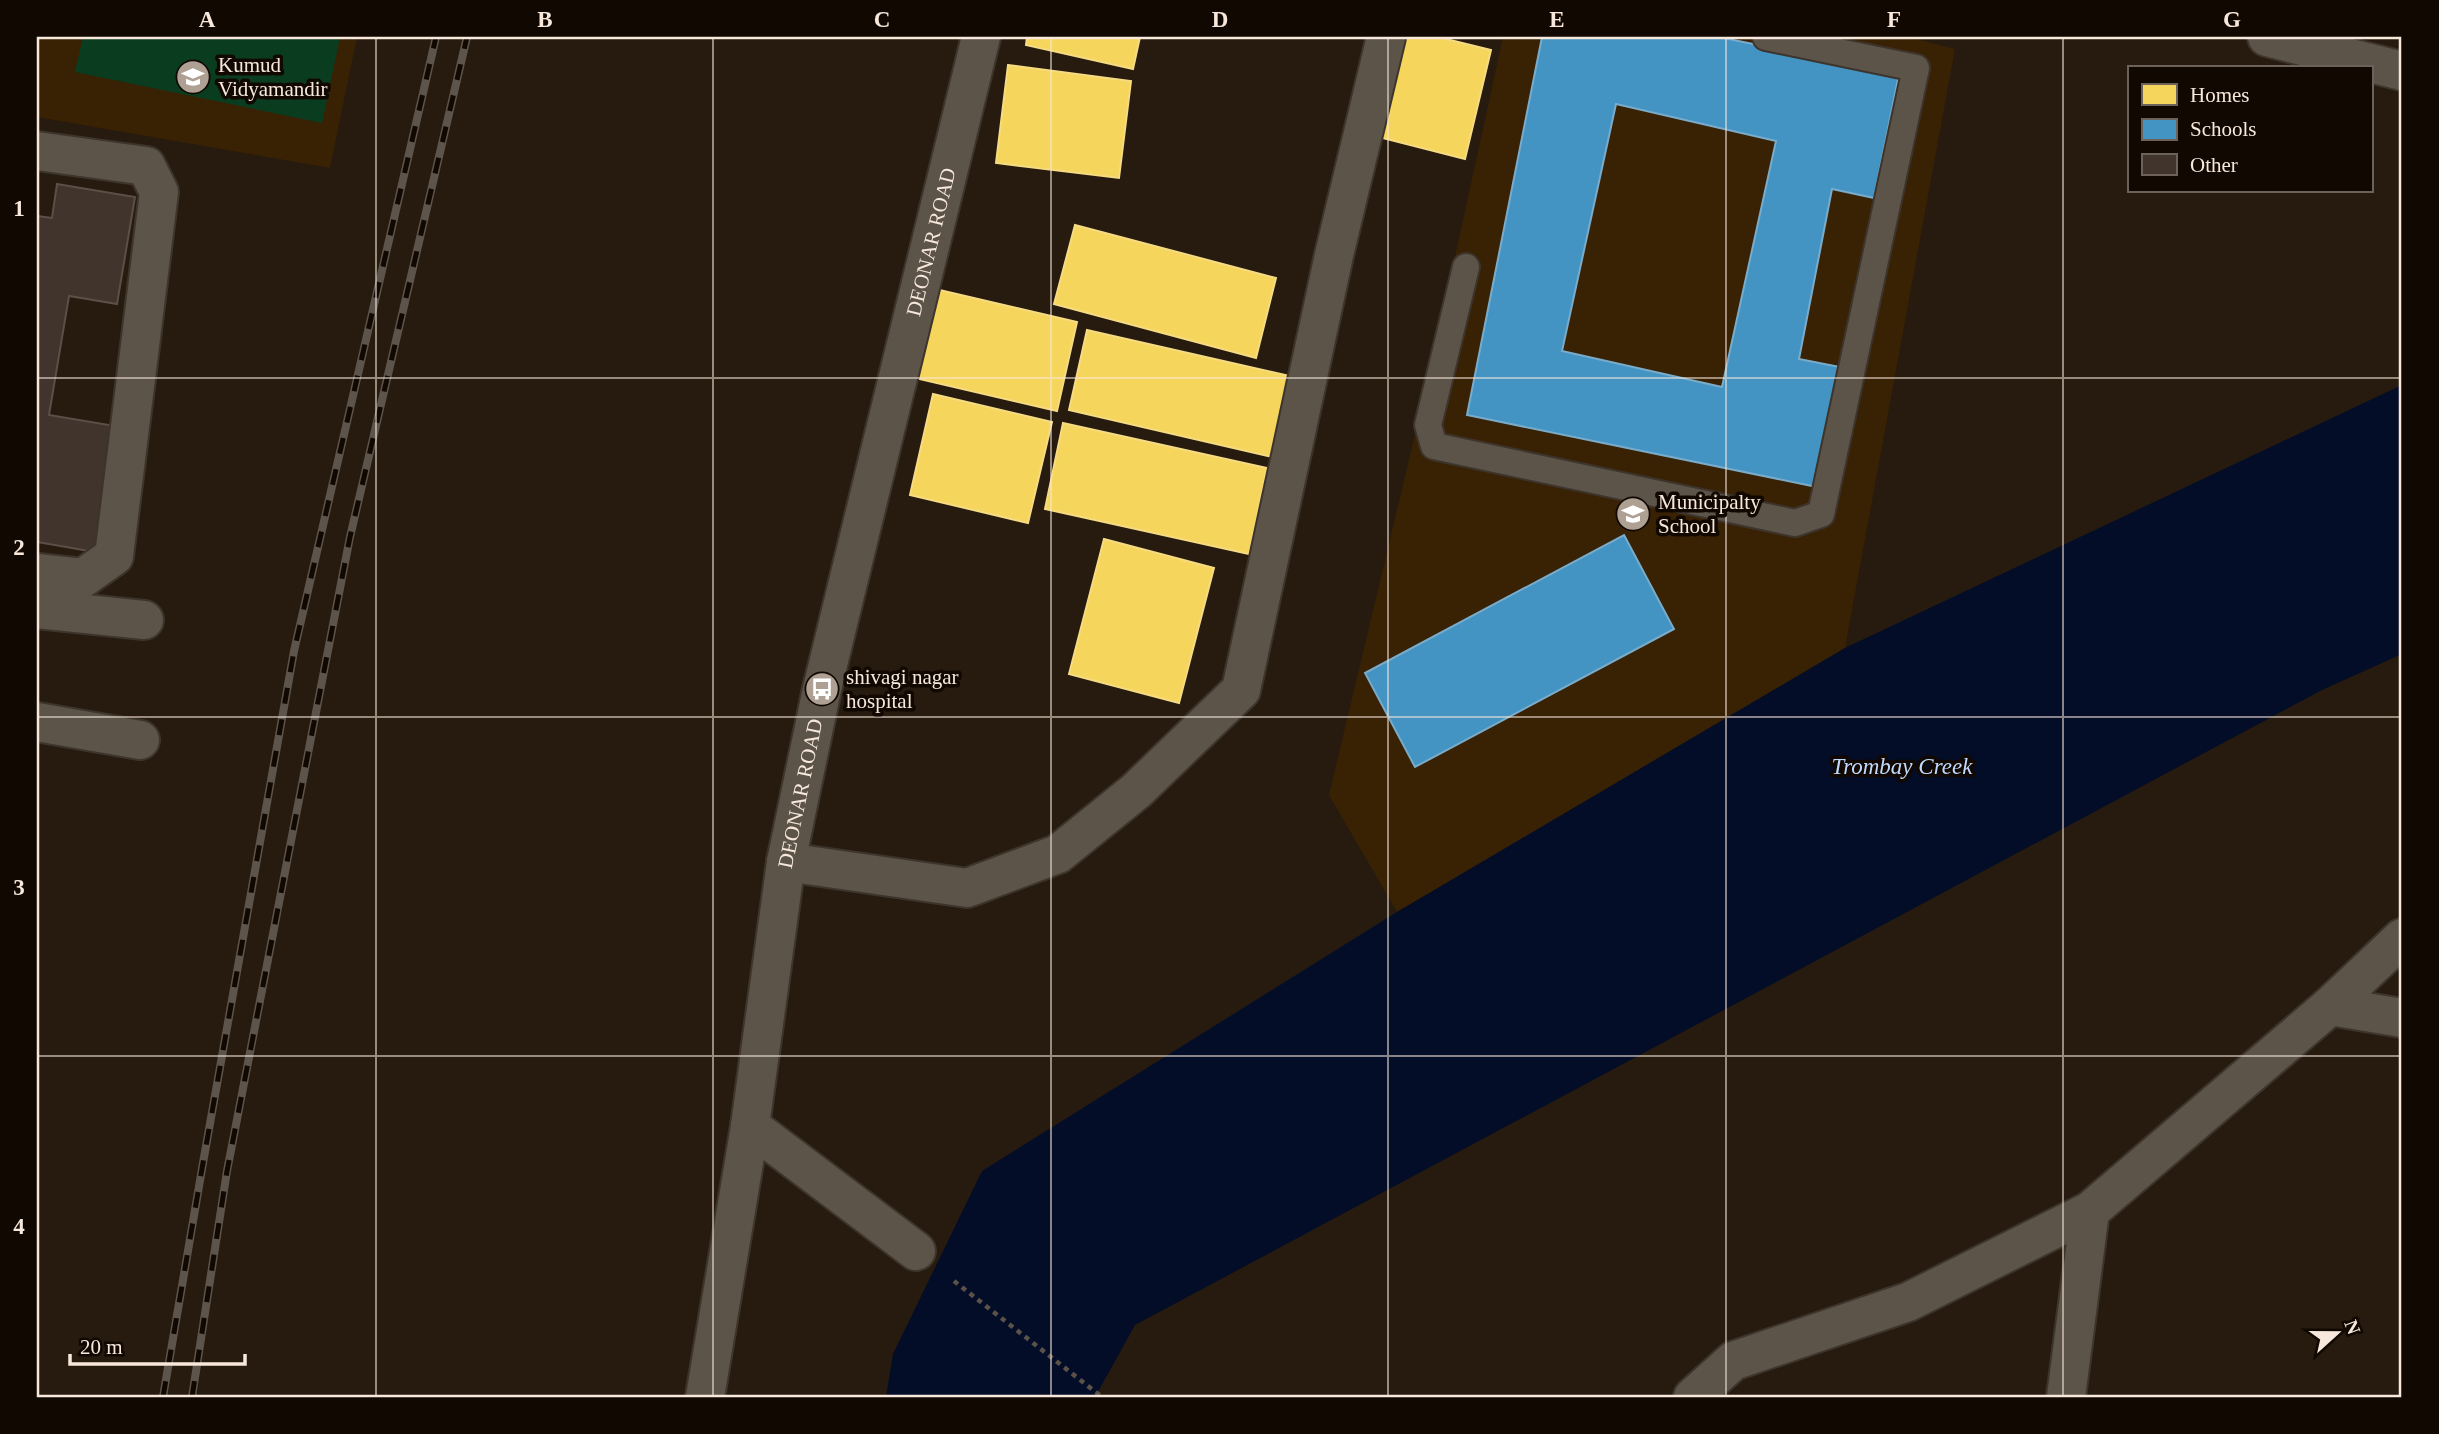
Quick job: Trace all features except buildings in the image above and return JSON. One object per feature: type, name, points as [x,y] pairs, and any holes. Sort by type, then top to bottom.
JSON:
[{"type":"street","name":"DEONAR ROAD","points":[[705,1397],[750,1126],[786,862],[822,689],[981,37]]},
{"type":"street","points":[[786,862],[967,888],[1058,854],[1136,790],[1241,690],[1334,255],[1386,37]]},
{"type":"street","points":[[2267,37],[2402,71]]},
{"type":"street","points":[[37,151],[146,166],[159,192],[114,556],[83,578],[37,573]]},
{"type":"street","points":[[37,609],[144,620]]},
{"type":"street","points":[[37,722],[140,740]]},
{"type":"street","points":[[1693,1397],[1733,1361],[1908,1302],[2090,1211],[2330,1006],[2402,938]]},
{"type":"street","points":[[2330,1006],[2402,1018]]},
{"type":"street","points":[[750,1126],[916,1251]]},
{"type":"street","points":[[2066,1397],[2090,1211]]},
{"type":"lane","points":[[1465,267],[1428,425],[1434,446],[1795,523],[1821,514],[1916,68],[1766,37]]},
{"type":"path","points":[[916,1251],[1102,1397]]},
{"type":"shaded area","name":"Kumud Vidyamandir","points":[[37,37],[357,37],[330,168],[37,117]]},
{"type":"shaded area","name":"Municipalty School","points":[[1503,37],[1909,37],[1955,49],[1845,648],[1397,912],[1329,795],[1428,380]]},
{"type":"green space","points":[[83,37],[340,37],[322,123],[75,72]]},
{"type":"water","name":"Trombay Creek","points":[[2402,385],[2402,654],[2322,690],[1135,1325],[1095,1397],[886,1397],[893,1354],[982,1171],[1397,912],[1845,648]]},
{"type":"railway","points":[[163,1397],[294,651],[436,37]]},
{"type":"railway","points":[[192,1397],[227,1171],[350,537],[467,37]]},
{"type":"place","name":"Kumud Vidyamandir","points":[[193,77]]},
{"type":"place","name":"Municipalty School","points":[[1633,514]]},
{"type":"place","name":"shivagi nagar hospital","points":[[822,689]]}]
